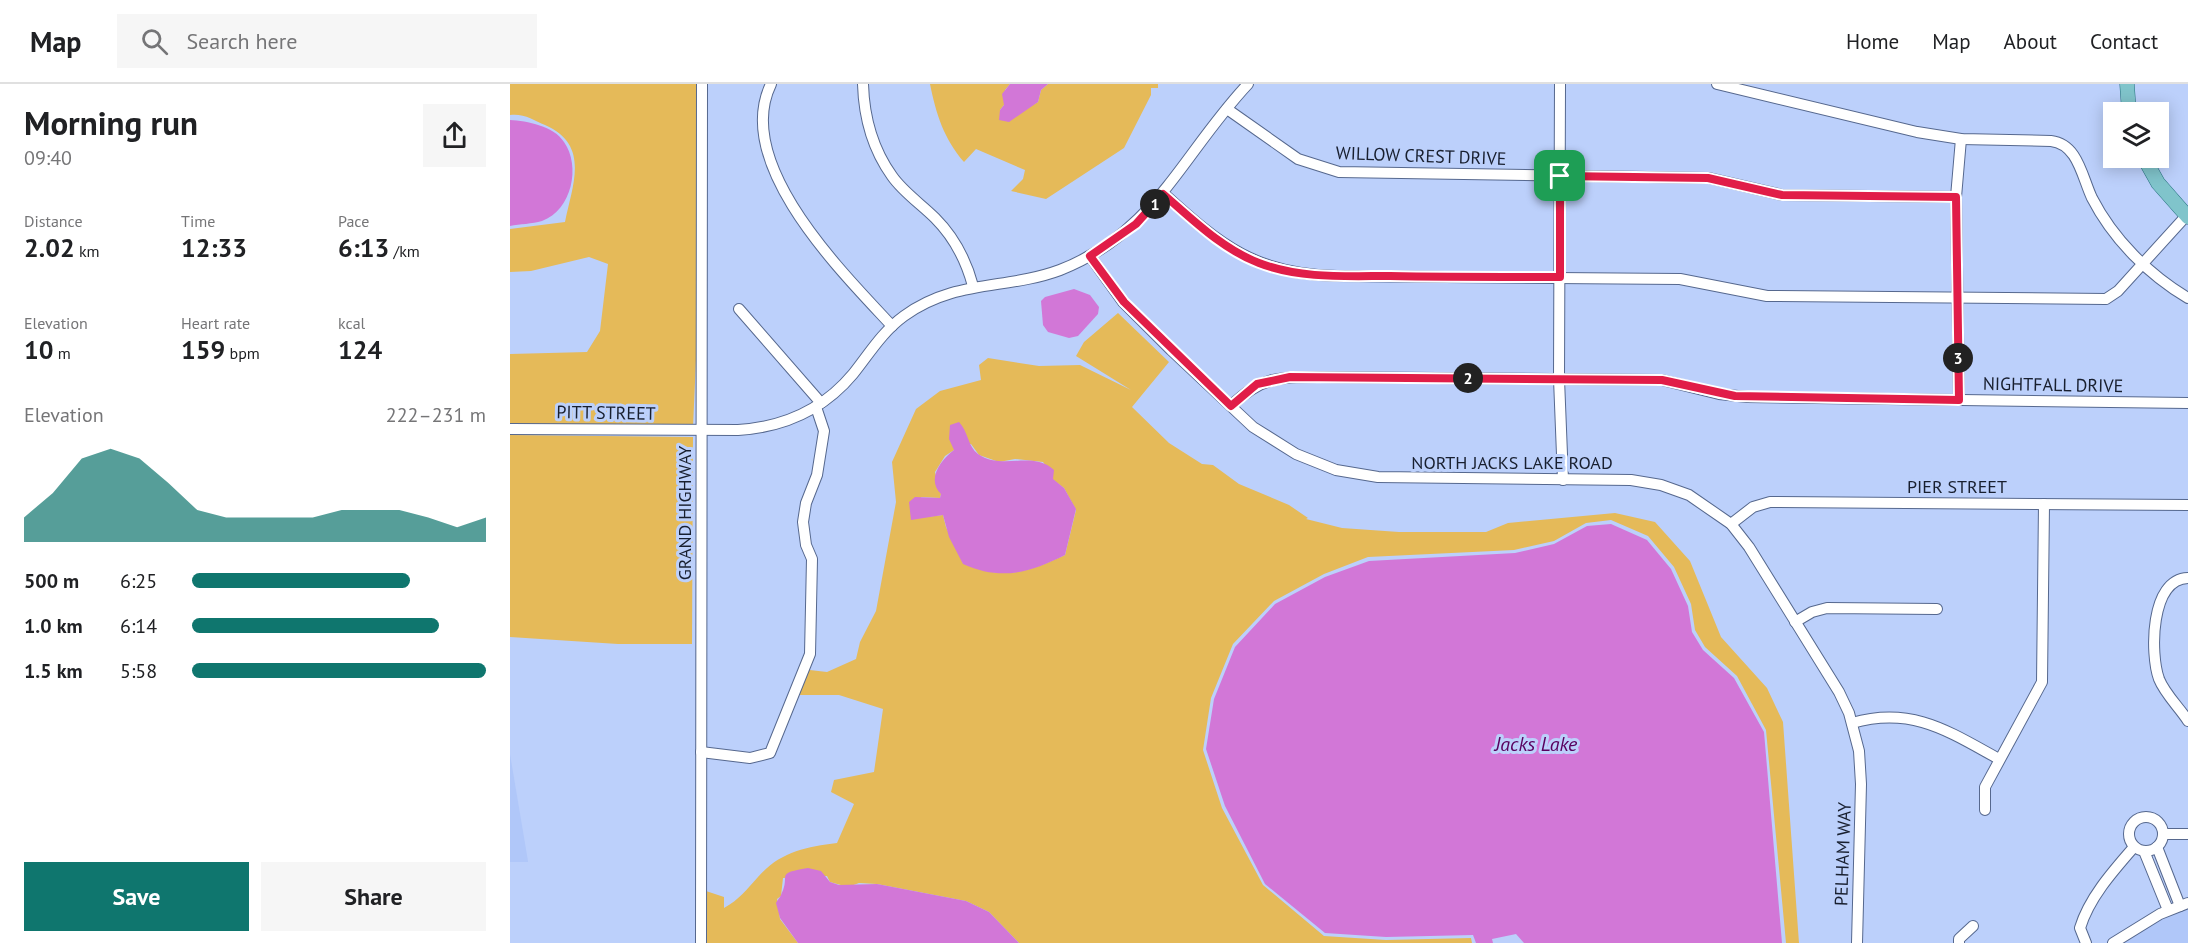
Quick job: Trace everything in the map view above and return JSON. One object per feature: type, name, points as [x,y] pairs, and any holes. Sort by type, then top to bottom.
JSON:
[{"type":"main road","points":[[2127,84],[2128,102]]},
{"type":"main road","points":[[2150,168],[2158,183],[2187,217]]},
{"type":"street","name":"GRAND HIGHWAY","points":[[701,943],[702,84]]},
{"type":"street","points":[[771,84],[766,96],[763,116],[770,153],[786,195],[808,231],[827,255],[892,326]]},
{"type":"street","points":[[862,84],[869,131],[884,163],[899,184],[935,218],[950,237],[964,260],[973,286]]},
{"type":"street","points":[[702,431],[772,426],[796,419],[818,405],[846,382],[892,326],[918,307],[973,286],[1045,274],[1090,256],[1136,224],[1163,194],[1227,108],[1248,84]]},
{"type":"street","points":[[1560,84],[1559,379],[1563,480]]},
{"type":"street","points":[[1717,84],[1917,132],[1961,139],[2051,141],[2064,144],[2073,154],[2093,199],[2108,222],[2143,265],[2188,298]]},
{"type":"street","name":"WILLOW CREST DRIVE","points":[[1227,108],[1286,152],[1325,170],[1355,174],[1708,178],[1782,195],[1956,197]]},
{"type":"street","points":[[1959,400],[1956,197],[1961,139]]},
{"type":"street","points":[[1163,194],[1192,220],[1237,253],[1257,263],[1290,273],[1327,276],[1680,279],[1756,296],[2106,299],[2118,291],[2187,217]]},
{"type":"street","name":"NORTH JACKS LAKE ROAD","points":[[1090,256],[1124,302],[1231,406],[1253,427],[1296,454],[1356,474],[1399,479],[1631,480],[1661,485],[1689,495],[1731,524],[1749,547],[1839,692],[1852,723],[1860,766]]},
{"type":"street","points":[[701,752],[750,758],[770,753],[785,710],[807,664],[810,646],[812,559],[806,545],[803,516],[817,475],[825,431],[818,405],[739,309]]},
{"type":"street","name":"NIGHTFALL DRIVE","points":[[1231,406],[1257,384],[1278,378],[1662,380],[1735,396],[2188,403]]},
{"type":"street","name":"PITT STREET","points":[[510,429],[702,431]]},
{"type":"street","name":"PIER STREET","points":[[1731,524],[1753,507],[1770,502],[2188,505]]},
{"type":"street","points":[[1985,810],[1985,787],[2042,682],[2044,504]]},
{"type":"street","points":[[2188,578],[2169,586],[2161,596],[2157,608],[2156,666],[2160,680],[2188,721]]},
{"type":"street","points":[[1795,622],[1812,612],[1827,608],[1937,609]]},
{"type":"street","points":[[1852,723],[1893,716],[1915,718],[1940,726],[1999,759]]},
{"type":"street","name":"PELHAM WAY","points":[[1857,943],[1860,766]]},
{"type":"street","points":[[2163,834],[2154,820],[2138,819],[2129,832],[2154,876],[2168,910]]},
{"type":"street","points":[[2163,834],[2188,834]]},
{"type":"street","points":[[2113,943],[2168,910],[2184,904],[2166,871],[2157,847],[2163,834]]},
{"type":"street","points":[[2086,943],[2080,928],[2083,917],[2113,871],[2139,849],[2157,847]]},
{"type":"street","points":[[2154,876],[2166,871]]},
{"type":"street","points":[[1959,943],[1959,939],[1973,926]]},
{"type":"shaded area","points":[[510,84],[699,84],[699,293],[693,427],[510,424],[510,354],[587,352],[600,331],[608,264],[589,257],[531,271],[510,272],[510,229],[565,222],[575,168],[569,144],[559,133],[528,117],[510,115]]},
{"type":"shaded area","points":[[930,84],[1010,84],[1005,90],[1004,105],[1000,110],[1029,107],[1038,102],[1041,90],[1048,84],[1158,84],[1158,88],[1151,88],[1151,95],[1124,148],[1046,199],[1011,191],[1023,179],[1025,170],[976,149],[964,162],[942,126]]},
{"type":"shaded area","points":[[1118,313],[1169,362],[1132,407],[1169,443],[1202,464],[1213,465],[1239,484],[1289,505],[1308,518],[1306,519],[1342,528],[1399,532],[1486,532],[1508,523],[1615,513],[1655,522],[1690,561],[1721,637],[1767,688],[1783,722],[1799,943],[1786,943],[1766,730],[1737,676],[1705,647],[1695,630],[1691,604],[1674,567],[1648,536],[1611,520],[1586,523],[1554,541],[1514,550],[1368,557],[1324,574],[1274,601],[1233,644],[1211,698],[1203,750],[1222,808],[1263,885],[1324,936],[1386,940],[1471,938],[1472,943],[1019,943],[989,912],[966,901],[877,884],[859,883],[848,887],[830,882],[827,876],[783,878],[781,896],[777,899],[780,919],[798,943],[705,943],[706,891],[724,897],[724,908],[738,898],[766,869],[784,856],[814,846],[837,843],[854,804],[831,792],[834,780],[874,772],[883,709],[839,695],[796,695],[801,669],[827,672],[856,659],[860,642],[876,611],[896,502],[892,462],[916,409],[940,391],[981,380],[979,365],[988,358],[1039,366],[1080,365],[1131,390],[1076,356],[1084,342]],"holes":[[[954,444],[971,444],[979,455],[999,462],[1015,459],[1043,462],[1052,474],[1052,479],[1064,488],[1076,510],[1065,555],[1027,570],[1003,573],[977,569],[963,563],[946,527],[943,515],[926,517],[921,497],[940,498],[935,472],[945,456],[954,450]]]},
{"type":"shaded area","points":[[510,435],[693,437],[692,644],[618,644],[510,637]]},
{"type":"shaded area","points":[[510,754],[528,861],[528,862],[510,862]]},
{"type":"shaded area","points":[[2188,907],[2188,943],[2119,943],[2161,918]]},
{"type":"water","points":[[1010,84],[1048,84],[1041,90],[1038,102],[1009,122],[999,120],[1000,110],[1004,105],[1002,94]]},
{"type":"water","points":[[510,120],[540,125],[560,137],[569,152],[572,175],[567,197],[552,215],[542,221],[510,226]]},
{"type":"water","points":[[1074,289],[1090,295],[1099,307],[1098,314],[1078,336],[1069,338],[1048,332],[1043,325],[1041,301],[1045,297]]},
{"type":"water","points":[[959,422],[975,451],[987,459],[1036,461],[1054,470],[1053,479],[1064,488],[1076,509],[1065,555],[1015,573],[990,572],[963,564],[949,537],[943,515],[911,520],[909,502],[915,497],[940,498],[941,494],[935,482],[935,476],[940,464],[954,450],[949,439],[950,425]]},
{"type":"water","name":"Jacks Lake","points":[[1611,524],[1647,540],[1671,569],[1688,606],[1692,632],[1703,650],[1734,678],[1764,732],[1782,943],[1524,943],[1516,934],[1492,939],[1493,943],[1476,943],[1473,935],[1386,937],[1325,933],[1265,884],[1225,806],[1206,749],[1214,699],[1235,647],[1275,604],[1325,577],[1369,561],[1515,553],[1554,544],[1587,526]]},
{"type":"water","points":[[808,868],[821,871],[830,882],[839,885],[877,884],[966,901],[989,912],[1019,943],[798,943],[780,918],[776,903],[781,896],[787,874]]},
{"type":"route","points":[[1560,176],[1708,178],[1782,195],[1956,197],[1959,400],[1735,396],[1662,380],[1290,377],[1265,380],[1247,390],[1231,406],[1124,302],[1090,256],[1136,224],[1163,194],[1192,220],[1237,253],[1257,263],[1290,273],[1337,276],[1560,277],[1560,176]]}]
